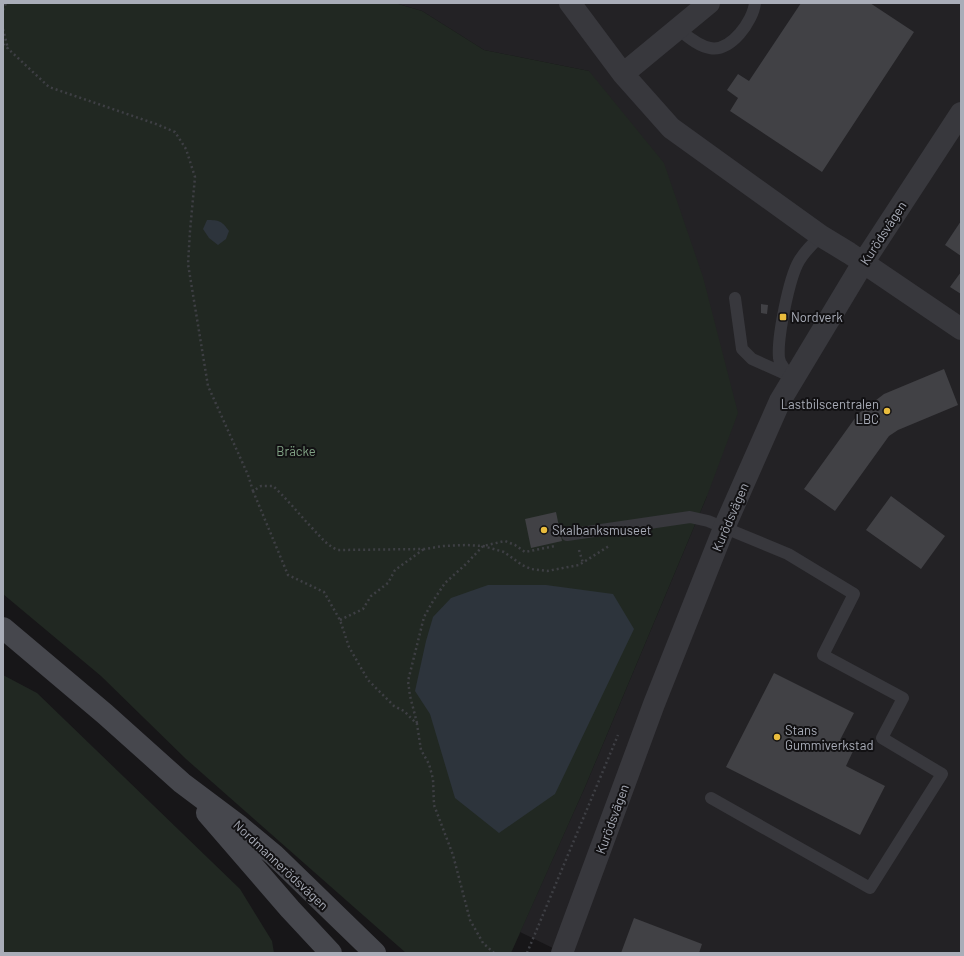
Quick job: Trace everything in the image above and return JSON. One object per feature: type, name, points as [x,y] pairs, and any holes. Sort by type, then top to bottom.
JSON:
[{"type":"main road","name":"Nordmannerödsvägen","points":[[3,628],[105,714],[182,783],[238,825],[274,855],[374,953]]},
{"type":"main road","name":"Nordmannerödsvägen","points":[[182,783],[290,909],[331,953]]},
{"type":"street","points":[[570,3],[623,74],[671,128],[821,236],[961,329]]},
{"type":"street","points":[[623,74],[708,3]]},
{"type":"street","name":"Kurödsvägen","points":[[562,953],[654,704],[724,528],[780,401],[793,377],[863,263],[961,113]]},
{"type":"lane","points":[[678,29],[700,45],[710,48],[720,48],[730,43],[739,33],[753,15],[755,3]]},
{"type":"lane","points":[[793,377],[784,369],[779,359],[779,342],[782,324],[788,295],[798,263],[808,248],[821,236]]},
{"type":"lane","points":[[735,298],[742,349],[752,359],[793,377]]},
{"type":"lane","points":[[567,535],[690,517],[708,521],[788,554],[854,594],[823,655],[903,698],[882,738],[942,774],[870,888],[711,798]]},
{"type":"path","points":[[3,10],[6,3]]},
{"type":"path","points":[[3,29],[8,49]]},
{"type":"path","points":[[3,44],[50,87],[156,124],[174,132],[186,149],[195,176],[188,264],[208,386],[248,475],[253,491],[288,575],[324,592],[340,620],[349,647],[368,680],[394,706],[404,711],[417,724]]},
{"type":"path","points":[[253,491],[261,486],[273,486],[286,499],[298,515],[329,546],[338,550],[424,548],[466,544],[482,546],[504,552],[522,565],[531,569],[547,571],[579,565],[624,538],[629,525]]},
{"type":"path","points":[[494,953],[483,943],[470,920],[453,855],[434,805],[433,779],[429,764],[421,750],[408,681],[424,617],[445,583],[466,564],[482,546],[505,541],[516,545],[525,552],[535,550]]},
{"type":"path","points":[[340,620],[363,609],[372,596],[388,583],[395,570],[424,548]]},
{"type":"shaded area","points":[[395,3],[961,3],[961,953],[563,953],[520,932],[585,787],[707,496],[589,71],[484,50],[422,11]]},
{"type":"shaded area","points":[[207,220],[215,220],[220,222],[229,231],[226,239],[218,245],[209,238],[203,229]]},
{"type":"shaded area","points":[[488,585],[546,585],[613,594],[634,629],[555,794],[499,833],[455,798],[430,714],[415,691],[433,617],[451,598]]},
{"type":"green space","name":"Bräcke","points":[[3,3],[395,3],[422,11],[484,50],[589,71],[664,163],[703,277],[738,413],[707,496],[585,787],[511,953],[406,953],[186,759],[101,676],[3,594]]},
{"type":"green space","points":[[3,675],[37,693],[240,889],[272,941],[274,953],[3,953]]},
{"type":"building","points":[[801,3],[870,3],[914,32],[822,172],[730,111],[738,98],[727,90],[738,74],[749,81]]},
{"type":"building","points":[[961,221],[961,256],[945,245]]},
{"type":"building","points":[[961,272],[961,294],[950,287]]},
{"type":"building","points":[[761,304],[768,305],[767,314],[761,313]]},
{"type":"building","points":[[944,369],[958,405],[898,430],[889,436],[835,511],[804,489],[858,414],[884,394]]},
{"type":"building","points":[[891,496],[945,536],[921,569],[866,530]]},
{"type":"building","name":"Skalbanksmuseet","points":[[556,512],[562,541],[531,548],[525,519]]},
{"type":"building","points":[[774,673],[854,713],[840,740],[855,747],[846,766],[885,786],[860,835],[726,767]]},
{"type":"building","points":[[634,918],[702,944],[699,953],[621,953]]},
{"type":"place","name":"Nordverk","points":[[783,317]]},
{"type":"place","name":"Lastbilscentralen LBC","points":[[887,411]]},
{"type":"place","name":"Skalbanksmuseet","points":[[544,530]]},
{"type":"place","name":"Stans Gummiverkstad","points":[[777,737]]}]
